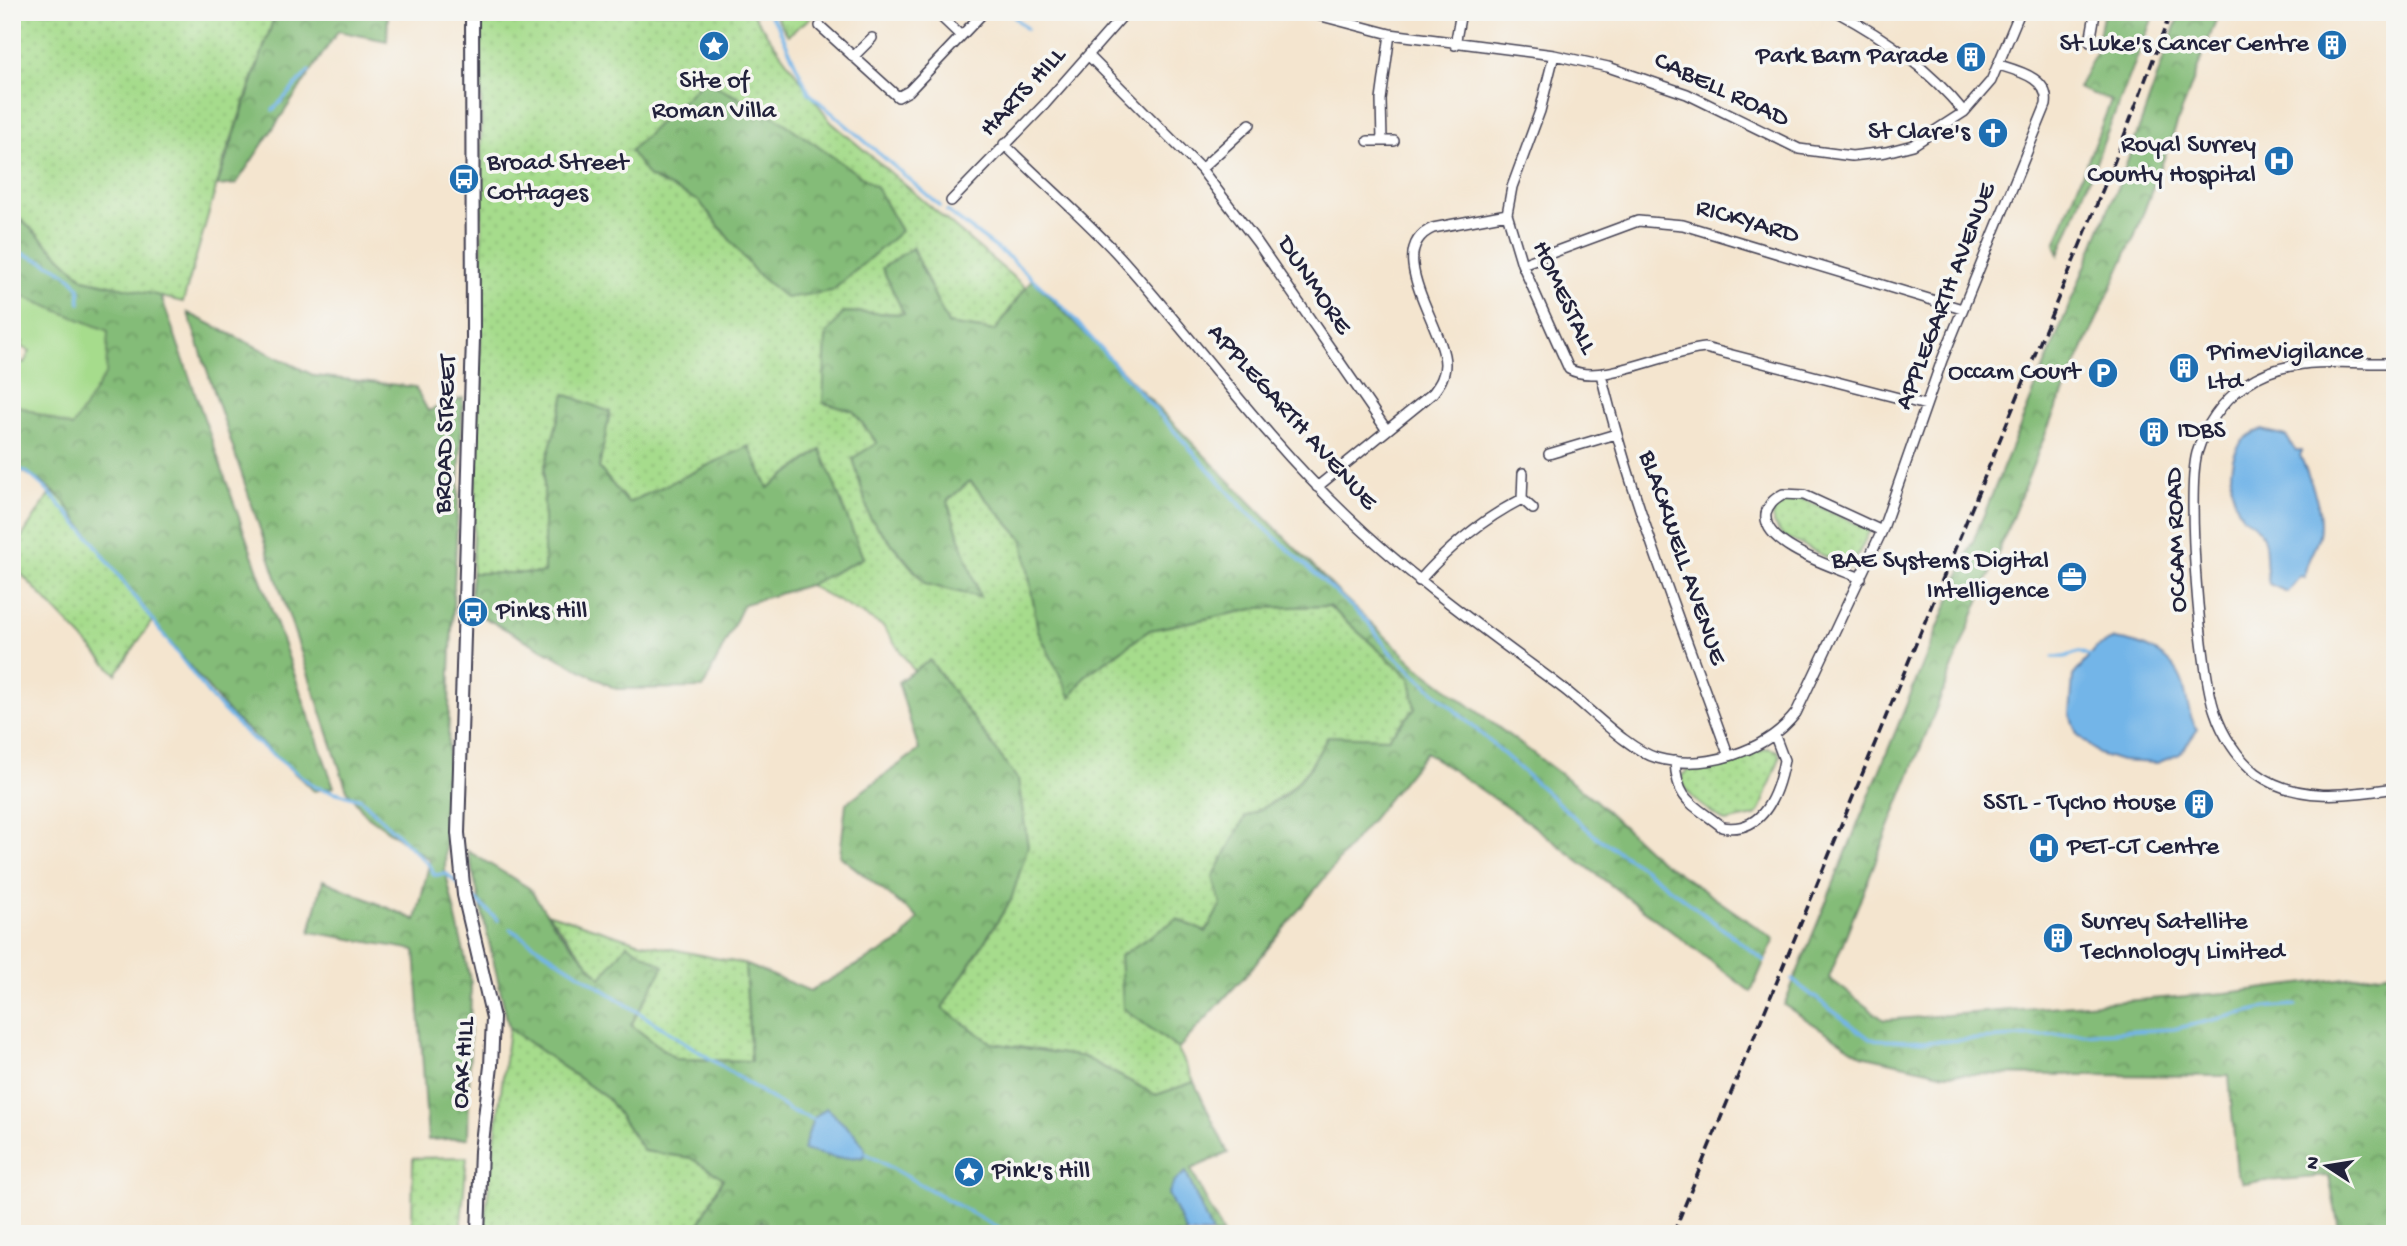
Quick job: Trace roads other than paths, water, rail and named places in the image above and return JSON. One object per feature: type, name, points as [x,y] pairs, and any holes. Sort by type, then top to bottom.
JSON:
[{"type":"street","name":"BROAD STREET","points":[[460,856],[462,645],[473,338],[472,12]]},
{"type":"street","points":[[936,12],[961,36]]},
{"type":"street","points":[[820,26],[898,97],[909,91],[984,12]]},
{"type":"street","name":"HARTS HILL","points":[[951,201],[1126,12]]},
{"type":"street","name":"CABELL ROAD","points":[[1306,12],[1390,34],[1455,45],[1553,55],[1608,67],[1663,84],[1711,104],[1778,141],[1809,152],[1852,156],[1913,145],[1964,112],[1991,81],[2020,12]]},
{"type":"street","points":[[1455,45],[1461,12]]},
{"type":"street","points":[[1837,12],[1894,45],[1937,80],[1964,112]]},
{"type":"street","points":[[2090,12],[2095,13],[2090,42]]},
{"type":"street","points":[[1381,141],[1381,100],[1390,34]]},
{"type":"street","points":[[853,57],[872,38]]},
{"type":"street","name":"DUNMORE","points":[[1088,55],[1201,169],[1257,242],[1386,429]]},
{"type":"street","name":"HOMESTALL","points":[[1553,55],[1540,111],[1512,187],[1507,214],[1522,264],[1569,369],[1585,375],[1601,374],[1685,350],[1705,348],[1926,405]]},
{"type":"street","name":"APPLEGARTH AVENUE","points":[[1004,144],[1119,256],[1317,486],[1419,581],[1569,693],[1641,751],[1675,761],[1691,762],[1748,749],[1775,736],[1796,713],[1882,531],[1962,309],[2047,99],[2038,82],[2022,72],[1999,65]]},
{"type":"street","points":[[1201,169],[1252,122]]},
{"type":"street","points":[[1368,141],[1394,141]]},
{"type":"street","points":[[1317,486],[1433,393],[1445,372],[1446,361],[1413,269],[1415,242],[1433,228],[1507,214]]},
{"type":"street","name":"RICKYARD","points":[[1522,264],[1618,227],[1651,221],[1683,225],[1962,309]]},
{"type":"street","name":"OCCAM ROAD","points":[[2395,363],[2325,362],[2285,367],[2245,385],[2218,411],[2200,443],[2192,487],[2204,654],[2214,709],[2220,726],[2255,772],[2275,784],[2307,793],[2349,794],[2395,788]]},
{"type":"street","name":"BLACKWELL AVENUE","points":[[1601,374],[1616,434],[1641,512],[1728,754]]},
{"type":"street","points":[[1549,454],[1616,434]]},
{"type":"street","points":[[1522,473],[1522,499],[1533,509]]},
{"type":"street","points":[[1861,578],[1776,538],[1766,518],[1768,507],[1783,495],[1804,495],[1882,531]]},
{"type":"street","points":[[1419,581],[1438,559],[1491,515],[1522,499]]},
{"type":"street","points":[[1675,761],[1676,785],[1681,794],[1722,827],[1730,828],[1758,821],[1765,814],[1784,760],[1775,736]]},
{"type":"street","name":"OAK HILL","points":[[460,856],[463,889],[493,1018],[491,1066],[481,1151],[478,1234]]},
{"type":"water","points":[[2262,430],[2286,436],[2296,451],[2302,451],[2300,455],[2320,515],[2319,535],[2306,566],[2305,577],[2300,576],[2287,592],[2269,584],[2263,538],[2253,524],[2242,516],[2233,492],[2231,478],[2235,454],[2241,443],[2250,435]]},
{"type":"water","points":[[2114,639],[2135,643],[2155,652],[2179,674],[2192,719],[2198,729],[2180,754],[2157,763],[2121,761],[2099,754],[2077,734],[2070,715],[2073,676],[2097,647]]},
{"type":"water","points":[[826,1108],[856,1135],[865,1149],[863,1157],[837,1158],[803,1150],[813,1119]]},
{"type":"water","points":[[1186,1172],[1212,1234],[1187,1234],[1168,1194],[1175,1181]]},
{"type":"waterway","points":[[767,12],[778,26],[809,93],[940,206]]},
{"type":"waterway","points":[[1009,12],[1027,29]]},
{"type":"waterway","points":[[273,110],[309,71]]},
{"type":"waterway","points":[[947,211],[1011,259],[1065,309],[1245,510],[1367,621],[1390,652],[1594,835],[1643,868],[1765,961]]},
{"type":"waterway","points":[[12,251],[41,260],[62,271],[77,285],[80,303]]},
{"type":"waterway","points":[[12,466],[28,473],[44,487],[91,539],[212,699],[249,736],[315,787],[361,799],[431,867],[434,875],[447,874],[459,885]]},
{"type":"waterway","points":[[2053,657],[2065,657],[2079,652],[2090,656]]},
{"type":"waterway","points":[[467,892],[498,920]]},
{"type":"waterway","points":[[510,929],[789,1110],[813,1119]]},
{"type":"waterway","points":[[1792,980],[1870,1039],[1923,1042],[2174,1029],[2269,1007],[2296,1005]]},
{"type":"waterway","points":[[865,1153],[1009,1234]]},
{"type":"railway","points":[[1673,1234],[2115,160],[2171,12]]},
{"type":"place","name":"St Luke's Cancer Centre","points":[[2332,45]]},
{"type":"place","name":"Site of Roman Villa","points":[[714,46]]},
{"type":"place","name":"Park Barn Parade","points":[[1971,57]]},
{"type":"place","name":"St Clare's","points":[[1993,133]]},
{"type":"place","name":"Royal Surrey County Hospital","points":[[2279,161]]},
{"type":"place","name":"Broad Street Cottages","points":[[464,179]]},
{"type":"place","name":"PrimeVigilance Ltd","points":[[2184,368]]},
{"type":"place","name":"Occam Court","points":[[2103,373]]},
{"type":"place","name":"IDBS","points":[[2154,432]]},
{"type":"place","name":"BAE Systems Digital Intelligence","points":[[2072,577]]},
{"type":"place","name":"Pinks Hill","points":[[473,612]]},
{"type":"place","name":"SSTL - Tycho House","points":[[2199,804]]},
{"type":"place","name":"PET-CT Centre","points":[[2044,848]]},
{"type":"place","name":"Surrey Satellite Technology Limited","points":[[2058,938]]},
{"type":"place","name":"Pink's Hill","points":[[969,1172]]}]
